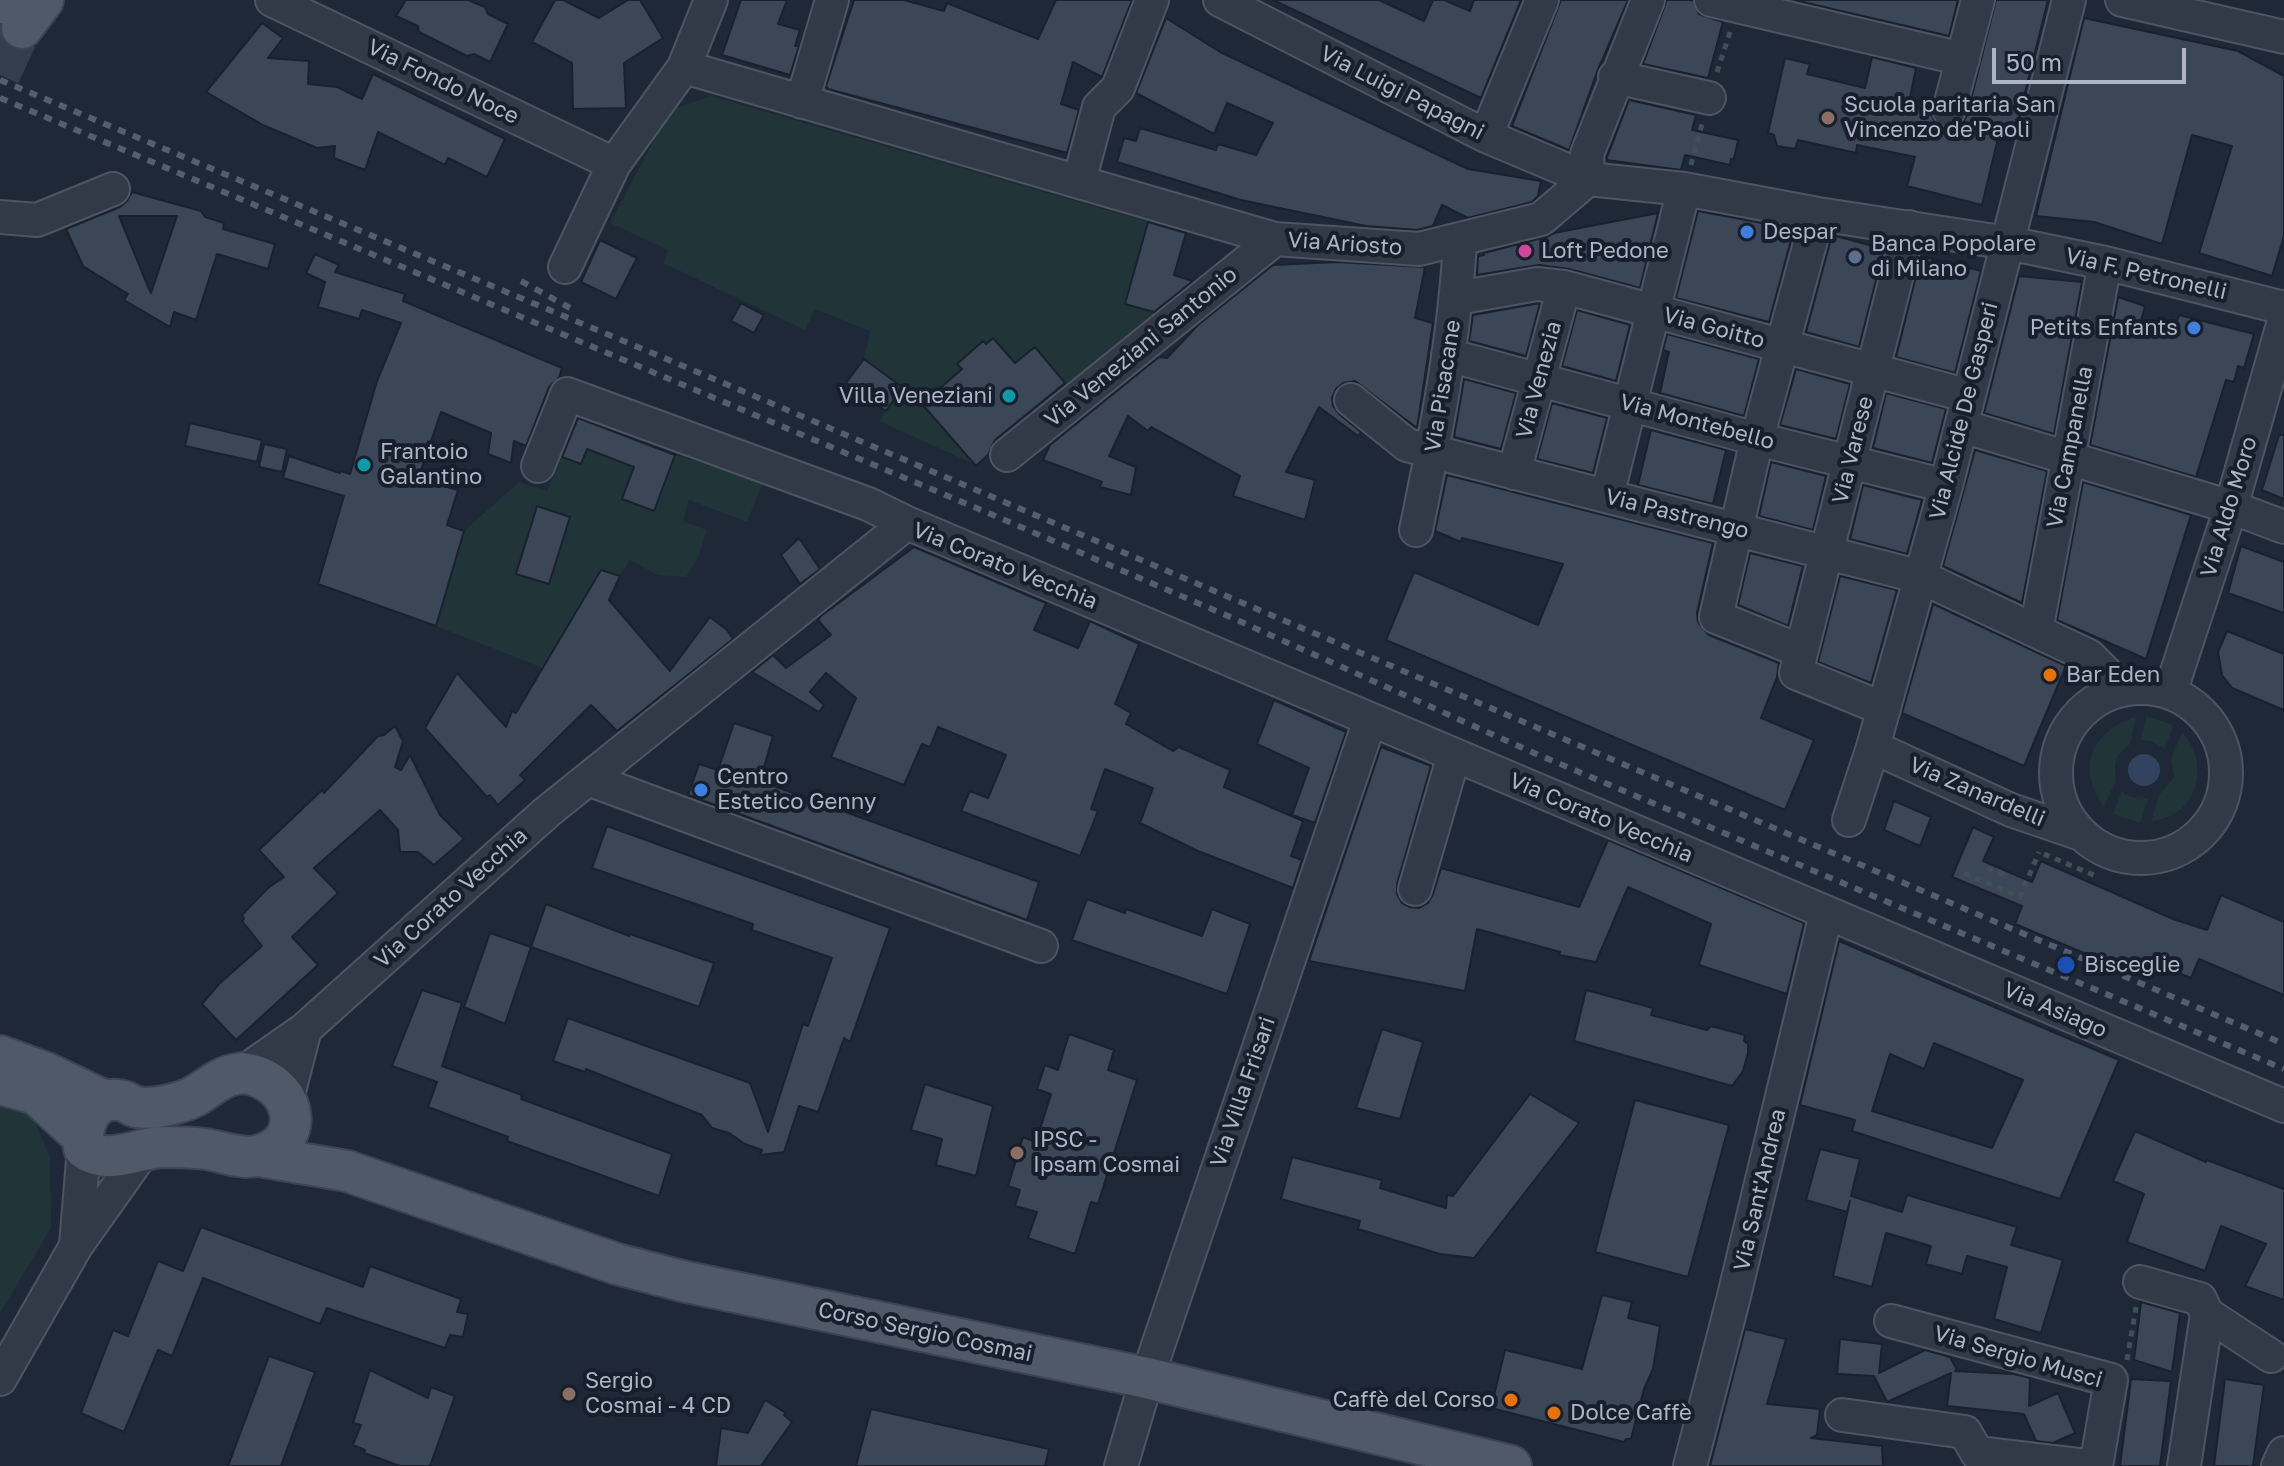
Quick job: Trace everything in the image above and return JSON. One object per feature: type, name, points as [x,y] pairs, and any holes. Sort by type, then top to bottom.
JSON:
[{"type":"main road","points":[[0,1056],[46,1073],[105,1101],[119,1100],[136,1107],[165,1106],[185,1101],[205,1092],[224,1078],[242,1073]]},
{"type":"main road","name":"Corso Sergio Cosmai","points":[[242,1073],[257,1074],[281,1089],[288,1106],[347,1171]]},
{"type":"main road","points":[[0,1084],[36,1094],[83,1142]]},
{"type":"main road","points":[[83,1142],[87,1117],[105,1101]]},
{"type":"main road","points":[[259,1156],[284,1138],[290,1126],[288,1106]]},
{"type":"main road","name":"Corso Sergio Cosmai","points":[[83,1142],[94,1155],[106,1158],[162,1147],[206,1149],[347,1171],[617,1264],[682,1281],[1147,1378],[1511,1466]]},
{"type":"street","name":"Via Fondo Noce","points":[[272,0],[614,164]]},
{"type":"street","points":[[565,267],[614,164],[684,67],[711,0]]},
{"type":"street","points":[[802,102],[832,0]]},
{"type":"street","points":[[1079,182],[1099,107],[1118,88],[1152,0]]},
{"type":"street","points":[[1486,136],[1542,0]]},
{"type":"street","points":[[1648,0],[1587,154],[1588,179],[1684,189],[1818,214],[2008,243]]},
{"type":"street","points":[[1711,0],[1963,59]]},
{"type":"street","points":[[1949,110],[1978,0]]},
{"type":"street","name":"Via Alcide De Gasperi","points":[[1849,820],[1873,747],[1946,486],[2069,0]]},
{"type":"street","points":[[2122,0],[2284,37]]},
{"type":"street","name":"Via Luigi Papagni","points":[[1226,2],[1486,136],[1588,179]]},
{"type":"street","name":"Via Ariosto","points":[[684,67],[1275,239],[1419,249],[1541,219],[1588,179]]},
{"type":"street","points":[[1615,77],[1709,98]]},
{"type":"street","points":[[0,217],[37,220],[113,189]]},
{"type":"street","points":[[1607,496],[1684,189]]},
{"type":"street","points":[[1818,214],[1757,439],[1716,617],[1884,709]]},
{"type":"street","name":"Via Varese","points":[[1798,662],[1909,227]]},
{"type":"street","name":"Via Veneziani Santonio","points":[[1007,455],[1275,239]]},
{"type":"street","name":"Via Pisacane","points":[[1416,530],[1457,298],[1460,240]]},
{"type":"street","name":"Via F. Petronelli","points":[[2008,243],[2105,263],[2284,308]]},
{"type":"street","name":"Via Campanella","points":[[2036,631],[2105,263]]},
{"type":"street","name":"Via Goitto","points":[[1457,298],[1550,285],[1872,371],[2067,458],[2231,507],[2284,527]]},
{"type":"street","name":"Via Venezia","points":[[1514,473],[1539,379],[1550,285]]},
{"type":"street","name":"Via Aldo Moro","points":[[2170,693],[2231,507],[2284,321]]},
{"type":"street","name":"Via Montebello","points":[[1448,355],[1757,439],[1946,486]]},
{"type":"street","points":[[538,466],[567,394],[868,504],[907,523]]},
{"type":"street","name":"Via Pastrengo","points":[[1351,400],[1407,445],[1921,577],[2089,656],[2123,690]]},
{"type":"street","name":"Via Corato Vecchia","points":[[242,1073],[305,1029],[547,812],[907,523],[1826,914]]},
{"type":"street","points":[[2147,688],[2170,693],[2194,705],[2217,732],[2226,762],[2225,792],[2213,821],[2191,843],[2163,856],[2132,859],[2107,852],[2081,834],[2066,814],[2057,789],[2056,763],[2063,737],[2078,716],[2099,699],[2123,690],[2147,688]]},
{"type":"street","name":"Via Villa Frisari","points":[[1121,1466],[1147,1378],[1370,720]]},
{"type":"street","name":"Via Zanardelli","points":[[1873,747],[2011,810],[2081,834]]},
{"type":"street","points":[[1415,889],[1454,755]]},
{"type":"street","points":[[588,779],[1041,946]]},
{"type":"street","name":"Via Asiago","points":[[1826,914],[2284,1106]]},
{"type":"street","name":"Via Sant'Andrea","points":[[1690,1466],[1826,914]]},
{"type":"street","points":[[288,1106],[305,1029]]},
{"type":"street","points":[[76,1246],[83,1142]]},
{"type":"street","points":[[0,1379],[76,1246],[144,1150]]},
{"type":"street","points":[[2140,1282],[2200,1299],[2207,1314],[2271,1356]]},
{"type":"street","points":[[2184,1466],[2207,1314]]},
{"type":"street","name":"Via Sergio Musci","points":[[1891,1321],[2111,1380],[2096,1466]]},
{"type":"street","points":[[1842,1415],[1965,1432],[1977,1453],[2087,1466]]},
{"type":"street","points":[[2278,1466],[2284,1453]]},
{"type":"path","points":[[1964,873],[2020,897],[2039,852]]},
{"type":"path","points":[[1987,868],[2008,876]]},
{"type":"path","points":[[2111,1380],[2125,1373],[2140,1282]]},
{"type":"green space","points":[[711,96],[1148,222],[1125,304],[1163,315],[1069,388],[1035,347],[1015,363],[983,341],[957,364],[980,390],[944,385],[922,404],[976,465],[879,421],[902,387],[864,359],[870,331],[815,309],[805,330],[663,263],[668,250],[610,223],[670,110]]},
{"type":"green space","points":[[587,449],[634,467],[622,499],[653,511],[675,455],[763,482],[747,522],[689,500],[683,521],[707,530],[697,560],[686,577],[658,575],[630,560],[620,576],[601,570],[543,668],[436,626],[464,531],[519,482],[547,491],[562,457],[581,464]]},
{"type":"green space","points":[[2146,716],[2173,725],[2165,749],[2151,741],[2141,740]]},
{"type":"green space","points":[[2136,717],[2130,744],[2119,754],[2115,764],[2116,781],[2104,806],[2091,778],[2093,752],[2108,731]]},
{"type":"green space","points":[[2182,732],[2197,760],[2194,791],[2178,811],[2151,822],[2159,795],[2174,777],[2171,759]]},
{"type":"green space","points":[[2122,791],[2130,797],[2148,799],[2140,823],[2113,814]]},
{"type":"green space","points":[[0,1101],[27,1104],[50,1157],[51,1228],[0,1313]]},
{"type":"water","points":[[2144,754],[2155,759],[2160,770],[2155,781],[2144,786],[2133,781],[2128,770],[2133,759]]},
{"type":"building","points":[[406,0],[468,0],[485,7],[488,14],[508,24],[490,62],[474,54],[467,56],[419,32],[418,26],[396,16]]},
{"type":"building","points":[[555,0],[563,0],[599,18],[628,0],[640,0],[663,38],[624,63],[626,108],[573,109],[572,63],[532,42]]},
{"type":"building","points":[[741,0],[787,0],[778,24],[800,30],[795,46],[799,46],[790,75],[722,55]]},
{"type":"building","points":[[854,0],[904,0],[944,11],[947,3],[1038,39],[1056,0],[1132,0],[1102,77],[1073,62],[1061,104],[1079,110],[1067,153],[828,89],[826,86]]},
{"type":"building","points":[[1273,0],[1379,0],[1424,21],[1433,0],[1444,0],[1470,11],[1474,0],[1521,0],[1481,98]]},
{"type":"building","points":[[1561,0],[1628,0],[1597,72],[1569,150],[1512,126]]},
{"type":"building","points":[[1667,0],[1693,0],[1699,14],[1723,22],[1708,78],[1643,64]]},
{"type":"building","points":[[1794,0],[1958,0],[1949,36]]},
{"type":"building","points":[[1996,0],[2048,0],[2015,133],[2000,130],[1982,205],[1907,186],[1915,157],[1857,145],[1856,153],[1798,140],[1795,149],[1777,146],[1774,135],[1768,133],[1785,58],[1810,64],[1807,74],[1865,88],[1872,57],[1916,68],[1908,107],[1931,113],[1935,123],[1943,128],[1955,128],[1963,123],[1967,115]]},
{"type":"building","points":[[1166,18],[1220,52],[1468,169],[1541,181],[1538,196],[1532,202],[1468,218],[1442,205],[1433,226],[1417,230],[1366,226],[1241,200],[1117,162],[1124,138],[1136,141],[1140,128],[1216,150],[1218,144],[1256,155],[1273,123],[1227,103],[1214,134],[1136,93]]},
{"type":"building","points":[[2084,18],[2238,51],[2284,76],[2284,236],[2272,276],[2199,253],[2232,146],[2192,135],[2162,244],[2094,222],[2036,216]]},
{"type":"building","points":[[262,23],[283,38],[268,58],[309,61],[308,84],[337,87],[362,99],[373,74],[505,139],[487,177],[448,158],[445,165],[378,132],[365,170],[334,158],[335,146],[317,148],[263,125],[206,92]]},
{"type":"building","points":[[1629,100],[1696,115],[1692,130],[1738,140],[1734,159],[1731,159],[1730,165],[1685,155],[1681,170],[1606,160]]},
{"type":"building","points":[[132,192],[201,211],[205,217],[224,223],[223,229],[275,244],[268,269],[217,254],[196,320],[174,312],[170,327],[124,300],[128,294],[83,266],[66,229],[120,207]],"holes":[[[119,216],[177,216],[151,293]]]},
{"type":"building","points":[[1698,211],[1794,229],[1769,322],[1676,298]]},
{"type":"building","points":[[1658,213],[1640,288],[1569,269],[1539,265],[1477,275],[1478,256],[1484,253],[1554,233]]},
{"type":"building","points":[[1148,222],[1186,233],[1174,275],[1193,281],[1154,312],[1125,304]]},
{"type":"building","points":[[1832,235],[1884,249],[1859,347],[1806,332]]},
{"type":"building","points":[[600,240],[637,258],[616,299],[581,282]]},
{"type":"building","name":"Frantoio Galantino","points":[[315,254],[339,265],[335,272],[405,294],[403,301],[562,368],[559,378],[549,387],[526,446],[514,441],[511,463],[488,454],[491,433],[441,412],[418,479],[458,490],[447,525],[464,531],[436,626],[318,584],[344,496],[283,478],[289,456],[350,474],[377,381],[401,323],[362,310],[359,319],[318,307],[325,282],[306,273]]},
{"type":"building","points":[[1921,256],[1981,271],[1955,373],[1896,357]]},
{"type":"building","points":[[1337,262],[1425,267],[1415,318],[1433,323],[1417,428],[1355,381],[1343,383],[1332,398],[1339,414],[1361,432],[1358,436],[1319,407],[1286,472],[1315,480],[1305,520],[1233,496],[1240,476],[1151,427],[1148,431],[1128,416],[1109,456],[1136,467],[1131,495],[1100,487],[1102,482],[1043,460],[1050,445],[1159,357],[1167,358],[1198,325],[1273,265]]},
{"type":"building","points":[[2019,276],[2082,282],[2054,434],[1984,413]]},
{"type":"building","points":[[2118,297],[2145,306],[2139,328],[2172,338],[2179,315],[2254,334],[2244,368],[2238,366],[2234,382],[2226,380],[2196,477],[2090,445]]},
{"type":"building","points":[[741,303],[764,315],[754,333],[731,321]]},
{"type":"building","points":[[1540,303],[1526,356],[1469,341],[1473,315]]},
{"type":"building","points":[[1577,310],[1630,325],[1616,381],[1562,366]]},
{"type":"building","points":[[1667,334],[1759,359],[1744,416],[1660,393],[1669,352],[1663,350]]},
{"type":"building","name":"Villa Veneziani","points":[[993,338],[1015,363],[1035,347],[1065,383],[995,440],[988,455],[976,466],[922,404],[962,369],[957,364],[983,341],[986,344]]},
{"type":"building","points":[[864,359],[902,387],[886,411],[846,383]]},
{"type":"building","points":[[1796,369],[1850,384],[1836,439],[1780,425]]},
{"type":"building","points":[[1464,379],[1516,393],[1501,449],[1454,437]]},
{"type":"building","points":[[1886,393],[1946,409],[1932,463],[1873,448]]},
{"type":"building","points":[[1552,403],[1607,418],[1593,473],[1537,459]]},
{"type":"building","points":[[578,418],[675,455],[654,511],[622,499],[634,467],[587,449],[581,464],[562,457]]},
{"type":"building","points":[[190,423],[262,440],[257,462],[185,446]]},
{"type":"building","points":[[1651,430],[1726,450],[1713,504],[1638,485]]},
{"type":"building","points":[[2279,435],[2284,435],[2284,499],[2262,490]]},
{"type":"building","points":[[264,444],[287,449],[282,472],[259,467]]},
{"type":"building","points":[[1975,450],[2047,471],[2022,603],[1943,566]]},
{"type":"building","points":[[1771,462],[1826,476],[1813,530],[1759,516]]},
{"type":"building","points":[[1447,475],[1713,543],[1697,613],[1698,622],[1709,635],[1779,663],[1777,677],[1761,718],[1814,740],[1785,810],[1386,640],[1414,572],[1538,625],[1563,564],[1462,538],[1461,542],[1435,531]]},
{"type":"building","points":[[2083,482],[2191,515],[2146,659],[2057,620]]},
{"type":"building","points":[[1863,485],[1922,500],[1907,554],[1850,539]]},
{"type":"building","points":[[537,506],[570,517],[549,584],[516,574]]},
{"type":"building","points":[[799,538],[820,569],[800,584],[781,555]]},
{"type":"building","points":[[2241,546],[2284,562],[2284,613],[2228,593]]},
{"type":"building","points":[[914,547],[1046,603],[1034,630],[1078,648],[1090,621],[1139,644],[1115,704],[1131,713],[1126,724],[1173,751],[1179,747],[1230,770],[1224,787],[1303,821],[1291,856],[1302,860],[1293,888],[1198,851],[1140,823],[1153,788],[1105,769],[1091,809],[1098,811],[1080,856],[961,811],[970,791],[988,798],[1006,755],[938,727],[930,747],[922,744],[904,785],[831,757],[856,698],[826,673],[810,692],[824,705],[819,712],[752,672],[773,655],[786,668],[831,635],[818,620],[821,616]]},
{"type":"building","points":[[1750,553],[1803,566],[1788,626],[1738,605]]},
{"type":"building","points":[[601,570],[620,576],[609,600],[670,671],[710,617],[733,639],[617,731],[591,705],[520,775],[525,780],[498,805],[490,795],[487,797],[425,728],[457,673],[506,727],[512,711],[516,713]]},
{"type":"building","points":[[1840,576],[1897,590],[1871,683],[1818,662]]},
{"type":"building","points":[[1933,604],[2066,666],[2024,766],[1902,713]]},
{"type":"building","points":[[2227,631],[2284,654],[2284,710],[2232,688],[2222,675],[2218,652]]},
{"type":"building","points":[[1274,700],[1346,732],[1315,823],[1292,815],[1309,768],[1257,744]]},
{"type":"building","points":[[734,723],[773,736],[760,781],[1039,882],[1027,920],[688,795],[699,764],[718,770]]},
{"type":"building","points":[[395,726],[403,741],[395,767],[401,770],[410,755],[440,815],[464,839],[434,865],[418,852],[400,852],[398,830],[380,810],[314,868],[338,893],[292,937],[318,965],[236,1040],[202,1004],[219,984],[262,946],[242,921],[242,915],[268,888],[284,877],[259,850],[322,790],[324,793],[378,736]]},
{"type":"building","points":[[1381,747],[1431,766],[1397,884],[1397,894],[1402,903],[1419,908],[1428,903],[1441,868],[1579,907],[1608,840],[1804,923],[1787,994],[1699,965],[1711,924],[1628,887],[1596,962],[1559,955],[1560,952],[1477,929],[1465,991],[1309,961]]},
{"type":"building","points":[[1894,801],[1931,817],[1920,846],[1884,830]]},
{"type":"building","points":[[607,826],[890,928],[850,1042],[844,1038],[818,1112],[799,1106],[784,1152],[760,1155],[762,1150],[712,1128],[702,1115],[586,1069],[585,1072],[553,1061],[568,1018],[750,1083],[768,1132],[803,1024],[808,1026],[832,958],[752,930],[753,924],[592,868]]},
{"type":"building","points":[[1973,827],[1994,837],[1983,861],[2032,882],[2041,861],[2173,919],[2207,930],[2221,895],[2284,922],[2284,995],[2199,959],[2191,978],[2148,961],[2141,977],[2015,924],[2022,906],[1952,877]]},
{"type":"building","points":[[1087,899],[1125,913],[1126,909],[1202,936],[1212,909],[1250,924],[1227,994],[1072,940]]},
{"type":"building","points":[[546,904],[629,936],[714,963],[699,1007],[531,947]]},
{"type":"building","points":[[490,933],[531,947],[505,1024],[464,1007]]},
{"type":"building","points":[[1839,941],[2119,1060],[2060,1199],[1852,1131],[1855,1120],[1800,1105]],"holes":[[[1934,1043],[2023,1080],[1992,1148],[1872,1111],[1890,1054],[1924,1069]]]},
{"type":"building","points":[[422,990],[462,1003],[442,1066],[522,1095],[521,1099],[672,1154],[659,1196],[507,1141],[508,1137],[428,1107],[437,1082],[392,1066]]},
{"type":"building","points":[[1586,990],[1653,1008],[1651,1015],[1707,1030],[1711,1026],[1745,1035],[1748,1053],[1743,1071],[1732,1086],[1574,1041]]},
{"type":"building","points":[[1382,1029],[1423,1042],[1400,1119],[1356,1108]]},
{"type":"building","points":[[1069,1034],[1114,1050],[1108,1070],[1137,1080],[1098,1204],[1091,1202],[1075,1254],[1028,1238],[1037,1212],[1015,1206],[1020,1190],[1008,1186],[1023,1137],[1036,1142],[1051,1094],[1037,1089],[1045,1065],[1058,1070]]},
{"type":"building","points":[[925,1084],[993,1106],[976,1176],[936,1165],[942,1139],[911,1130]]},
{"type":"building","points":[[1530,1094],[1579,1123],[1474,1258],[1440,1254],[1358,1229],[1360,1221],[1281,1199],[1292,1157],[1382,1180],[1380,1188],[1446,1208],[1447,1195],[1453,1196]]},
{"type":"building","points":[[1635,1100],[1729,1125],[1688,1277],[1595,1252]]},
{"type":"building","points":[[2135,1131],[2206,1162],[2284,1189],[2284,1300],[2245,1286],[2266,1244],[2221,1226],[2205,1271],[2127,1242],[2144,1194],[2113,1181]]},
{"type":"building","points":[[1820,1149],[1860,1159],[1851,1196],[1902,1212],[1907,1195],[2017,1227],[2011,1245],[2063,1260],[2041,1333],[1994,1319],[2007,1267],[1967,1256],[1962,1274],[1926,1264],[1931,1246],[1886,1233],[1872,1287],[1833,1276],[1850,1201],[1847,1212],[1806,1200]]},
{"type":"building","points":[[201,1227],[363,1287],[370,1266],[461,1299],[457,1312],[468,1314],[463,1337],[450,1335],[445,1348],[327,1308],[320,1324],[203,1278],[172,1356],[158,1350],[124,1432],[81,1413],[113,1330],[128,1336],[158,1261],[183,1271]]},
{"type":"building","points":[[1602,1295],[1632,1302],[1628,1318],[1660,1326],[1653,1369],[1644,1389],[1631,1439],[1624,1442],[1491,1408],[1505,1350],[1582,1369]]},
{"type":"building","points":[[2141,1302],[2180,1313],[2172,1372],[2134,1360]]},
{"type":"building","points":[[1745,1329],[1786,1339],[1767,1404],[1820,1409],[1817,1435],[1811,1438],[1882,1446],[1883,1466],[1710,1466]]},
{"type":"building","points":[[1840,1339],[1882,1344],[1879,1373],[1925,1350],[1950,1357],[1955,1371],[2014,1374],[2030,1378],[2029,1406],[2058,1393],[2075,1433],[2053,1443],[2036,1441],[2024,1414],[1947,1406],[1951,1373],[1887,1402],[1874,1376],[1837,1374]]},
{"type":"building","points":[[269,1356],[315,1372],[281,1466],[228,1466]]},
{"type":"building","points":[[370,1370],[428,1398],[431,1387],[455,1396],[430,1466],[400,1466],[364,1453],[365,1450],[353,1445],[361,1425],[353,1423]]},
{"type":"building","points":[[2131,1379],[2171,1381],[2160,1466],[2120,1466]]},
{"type":"building","points":[[2225,1379],[2264,1385],[2253,1466],[2214,1466]]},
{"type":"building","points":[[765,1400],[786,1413],[784,1415],[792,1422],[761,1466],[716,1466],[721,1428],[748,1433]]},
{"type":"building","points":[[871,1409],[1049,1449],[1045,1466],[856,1466]]},
{"type":"tunnel","points":[[0,75],[22,28]]},
{"type":"railway","points":[[0,80],[2284,1044]]},
{"type":"railway","points":[[0,98],[986,512],[1534,753],[2284,1069]]},
{"type":"railway","points":[[521,281],[570,308]]},
{"type":"place","name":"Scuola paritaria San Vincenzo de'Paoli","points":[[1828,118]]},
{"type":"place","name":"Despar","points":[[1747,232]]},
{"type":"place","name":"Loft Pedone","points":[[1525,251]]},
{"type":"place","name":"Banca Popolare di Milano","points":[[1855,257]]},
{"type":"place","name":"Petits Enfants","points":[[2194,328]]},
{"type":"place","name":"Villa Veneziani","points":[[1009,396]]},
{"type":"place","name":"Frantoio Galantino","points":[[364,465]]},
{"type":"place","name":"Bar Eden","points":[[2050,675]]},
{"type":"place","name":"Centro Estetico Genny","points":[[701,790]]},
{"type":"place","name":"Bisceglie","points":[[2066,965]]},
{"type":"place","name":"IPSC - Ipsam Cosmai","points":[[1017,1153]]},
{"type":"place","name":"Sergio Cosmai - 4 CD","points":[[569,1394]]},
{"type":"place","name":"Caffè del Corso","points":[[1511,1400]]},
{"type":"place","name":"Dolce Caffè","points":[[1554,1413]]}]
